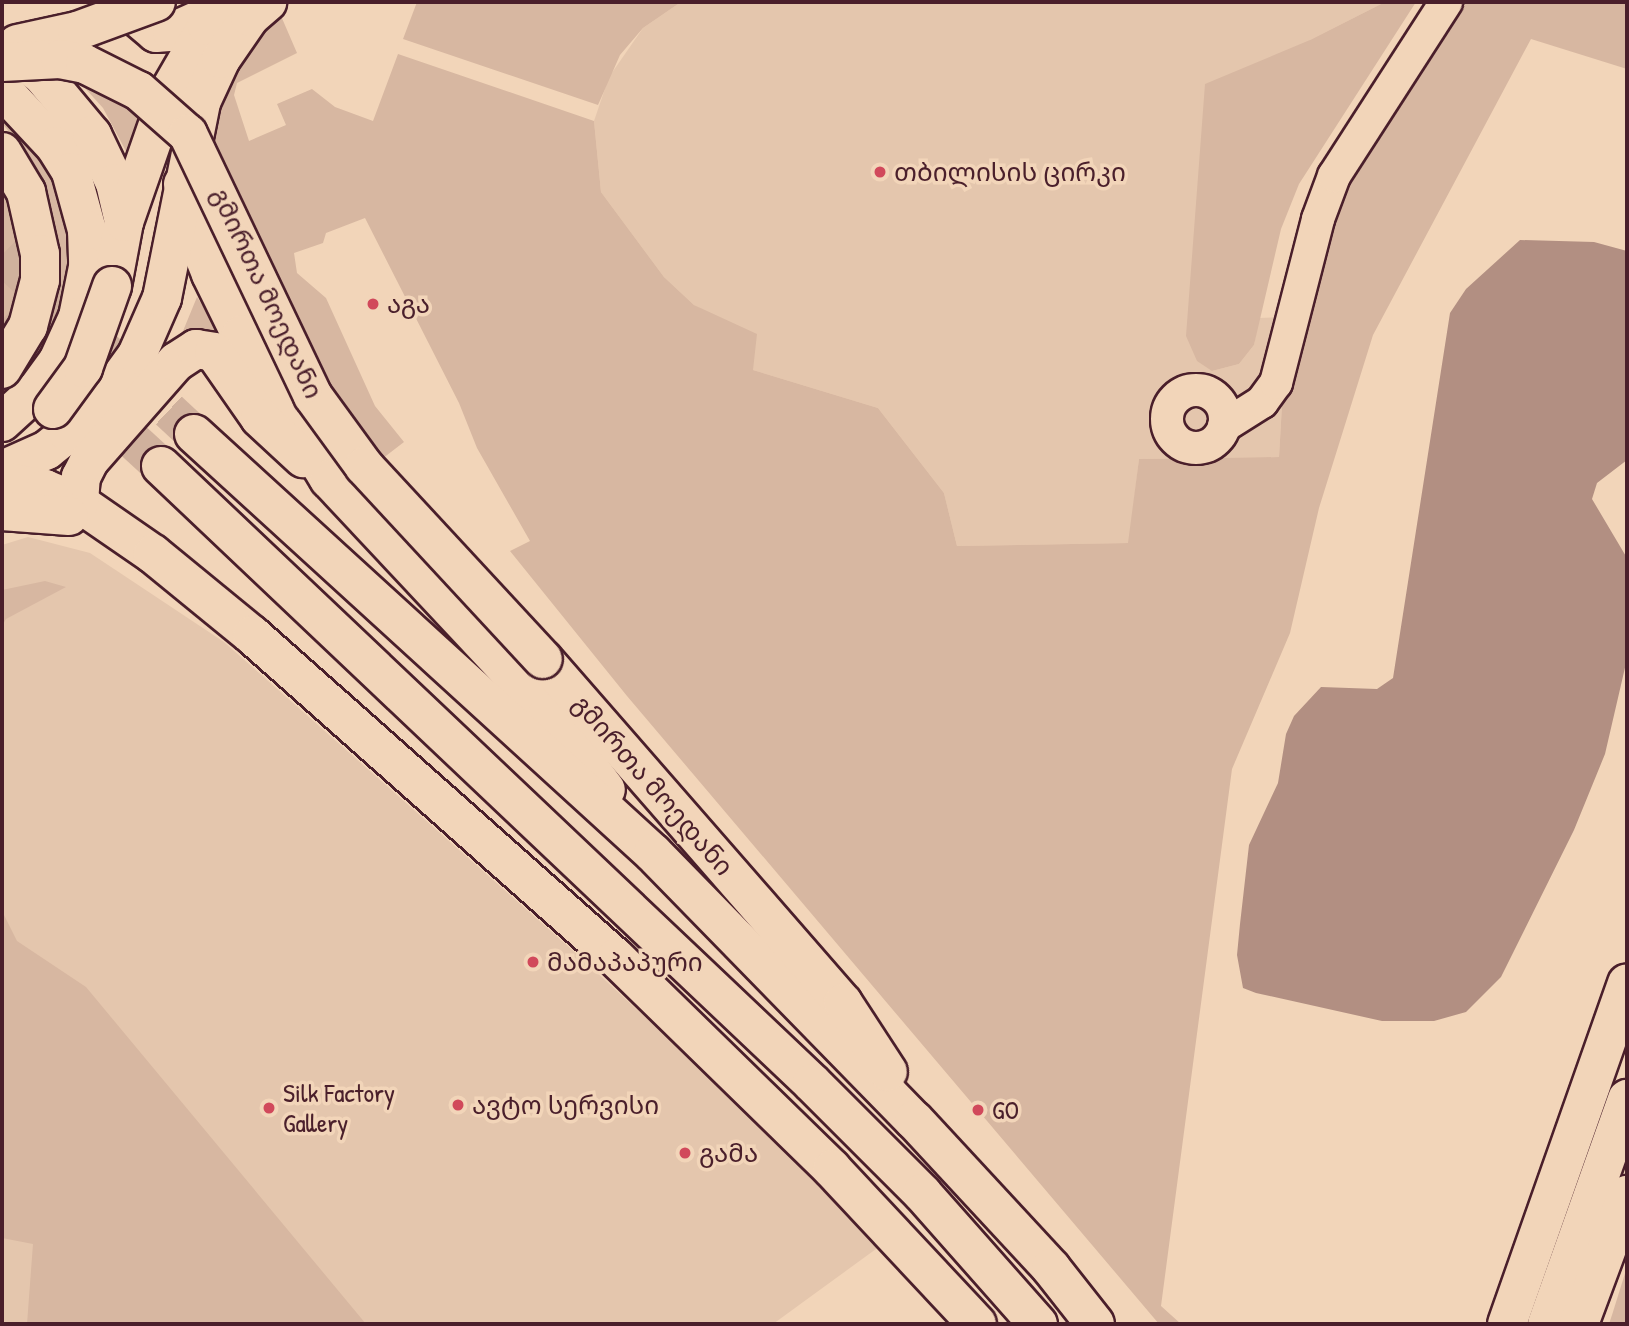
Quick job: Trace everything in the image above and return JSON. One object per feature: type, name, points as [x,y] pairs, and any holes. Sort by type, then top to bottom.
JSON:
[{"type":"main road","points":[[2,14],[96,2]]},
{"type":"main road","points":[[141,2],[136,16],[156,33],[172,32],[245,3]]},
{"type":"main road","points":[[2,46],[77,32],[156,2]]},
{"type":"main road","points":[[2,450],[33,428],[67,393],[91,351],[112,286],[124,222],[170,90],[208,26],[245,3]]},
{"type":"main road","name":"გმირთა მოედანი","points":[[2,470],[47,450],[68,433],[108,395],[137,355],[162,298],[201,102],[211,80],[250,17],[245,3]]},
{"type":"main road","points":[[2,46],[41,74],[92,135],[115,183],[124,222]]},
{"type":"main road","name":"გმირთა მოედანი","points":[[2,62],[60,59],[85,64],[139,91],[182,127],[214,180],[294,364],[313,396],[364,466],[543,659],[844,1003],[877,1052],[914,1120]]},
{"type":"main road","points":[[2,89],[55,146],[71,172],[87,230],[88,267],[78,317],[58,361],[38,389],[2,422]]},
{"type":"main road","points":[[2,152],[26,192],[40,254],[40,280],[28,326],[2,369]]},
{"type":"main road","name":"გმირთა მოედანი","points":[[183,184],[192,229],[223,299],[329,479],[548,713],[653,853]]},
{"type":"main road","points":[[79,503],[81,477],[89,461],[176,362],[196,349],[214,352],[260,418],[329,479]]},
{"type":"main road","name":"გმირთა მოედანი","points":[[194,434],[653,853],[914,1120]]},
{"type":"main road","points":[[161,466],[629,905],[892,1161],[1038,1324]]},
{"type":"main road","points":[[2,481],[45,489],[79,503],[123,532],[252,635],[616,958],[832,1169],[977,1324]]},
{"type":"main road","points":[[2,511],[61,513],[123,532]]},
{"type":"main road","points":[[629,905],[832,1169]]},
{"type":"main road","points":[[616,958],[892,1161]]},
{"type":"main road","points":[[1507,1324],[1627,983]]},
{"type":"main road","points":[[1547,1324],[1627,1099]]},
{"type":"main road","points":[[914,1120],[1051,1268],[1095,1324]]},
{"type":"main road","points":[[1579,1324],[1627,1195]]},
{"type":"main road","points":[[1051,1268],[1123,1324]]},
{"type":"street","points":[[1224,426],[1246,416],[1276,383],[1318,219],[1334,176],[1446,2]]},
{"type":"shaded area","points":[[417,2],[681,2],[643,28],[620,55],[598,105],[403,39]]},
{"type":"shaded area","points":[[681,2],[1385,2],[1310,40],[1212,371],[1239,364],[1254,345],[1259,318],[1287,317],[1279,457],[1139,459],[1129,543],[957,546],[944,493],[878,408],[753,370],[724,321],[694,305],[664,277],[601,192],[594,121],[609,77],[643,28]]},
{"type":"shaded area","points":[[1385,2],[1416,2],[1299,184],[1281,229],[1254,345],[1239,364],[1212,371],[1197,361],[1186,336],[1205,84],[1310,40]]},
{"type":"shaded area","points":[[1456,2],[1627,2],[1627,69],[1531,39],[1373,335],[1319,508],[1290,633],[1232,769],[1161,1306],[1181,1324],[1159,1324],[627,696],[510,551],[530,541],[477,448],[459,403],[365,218],[326,233],[323,243],[294,253],[297,273],[326,298],[375,406],[404,442],[378,462],[342,423],[199,124],[278,9],[297,53],[237,83],[234,95],[249,141],[286,125],[277,104],[312,89],[335,107],[373,121],[398,54],[594,121],[601,192],[664,277],[694,305],[757,334],[753,370],[878,408],[944,493],[957,546],[1128,543],[1139,459],[1279,457],[1287,317],[1328,210]]},
{"type":"shaded area","points":[[75,77],[163,79],[128,155],[103,108]]},
{"type":"shaded area","points":[[2,105],[42,147],[76,244],[54,343],[2,404],[2,393],[15,379],[57,272],[55,235],[44,187],[25,152],[2,123]]},
{"type":"shaded area","points":[[2,169],[29,260],[2,346]]},
{"type":"shaded area","points":[[1520,240],[1594,242],[1627,251],[1627,460],[1597,483],[1592,499],[1627,558],[1627,659],[1605,754],[1574,830],[1501,977],[1466,1012],[1434,1021],[1382,1021],[1256,993],[1243,988],[1237,955],[1249,845],[1278,783],[1286,734],[1294,716],[1321,687],[1377,689],[1393,678],[1450,313],[1466,289]]},
{"type":"shaded area","points":[[197,297],[226,343],[166,357],[183,331]]},
{"type":"shaded area","points":[[28,537],[90,553],[224,642],[579,956],[887,1241],[773,1324],[2,1324],[2,545]]},
{"type":"shaded area","points":[[45,581],[66,587],[6,619],[2,626],[2,590]]},
{"type":"shaded area","points":[[2,911],[17,941],[86,987],[366,1324],[27,1324],[33,1244],[2,1238]]},
{"type":"shaded area","points":[[1627,1267],[1627,1324],[1609,1324],[1612,1315]]},
{"type":"tunnel","points":[[2,255],[194,434]]},
{"type":"tunnel","points":[[2,320],[161,466]]},
{"type":"place","name":"თბილისის ცირკი","points":[[880,172]]},
{"type":"place","name":"აგა","points":[[373,304]]},
{"type":"place","name":"მამაპაპური","points":[[533,962]]},
{"type":"place","name":"ავტო სერვისი","points":[[458,1105]]},
{"type":"place","name":"Silk Factory Gallery","points":[[269,1108]]},
{"type":"place","name":"GO","points":[[978,1110]]},
{"type":"place","name":"გამა","points":[[685,1153]]}]
